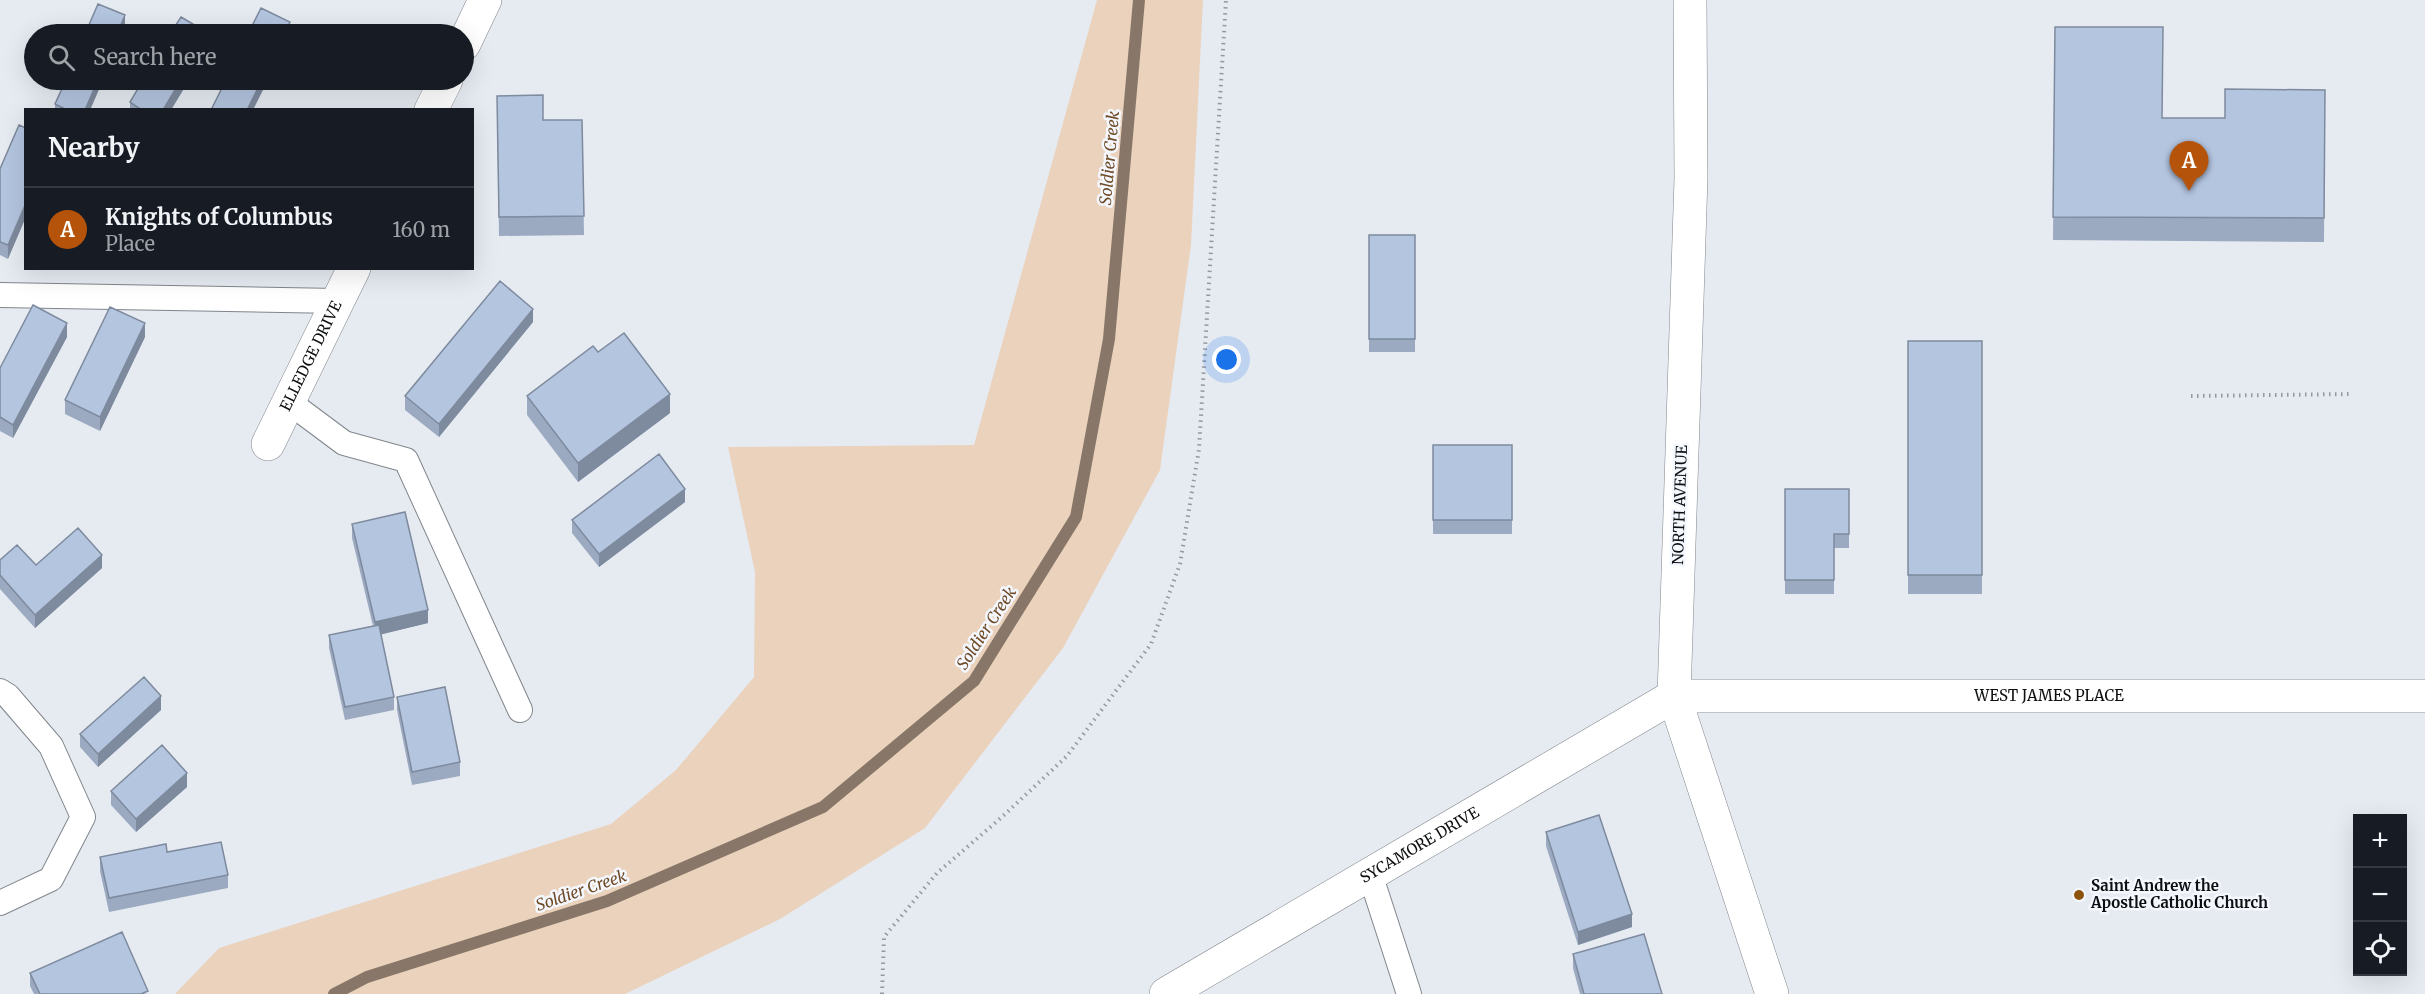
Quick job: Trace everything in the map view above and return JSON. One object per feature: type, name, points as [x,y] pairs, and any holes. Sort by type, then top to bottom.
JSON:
[{"type":"street","points":[[474,24],[485,0]]},
{"type":"street","name":"NORTH AVENUE","points":[[1689,0],[1691,178],[1674,696],[1772,994]]},
{"type":"street","points":[[432,108],[441,90]]},
{"type":"street","name":"ELLEDGE DRIVE","points":[[268,444],[353,270]]},
{"type":"street","name":"WEST JAMES PLACE","points":[[1674,696],[2425,696]]},
{"type":"street","name":"SYCAMORE DRIVE","points":[[1166,994],[1674,696]]},
{"type":"lane","points":[[0,295],[338,301]]},
{"type":"lane","points":[[289,402],[344,443],[406,460],[520,710]]},
{"type":"lane","points":[[0,691],[8,696],[51,746],[82,817],[51,879],[0,903]]},
{"type":"lane","points":[[1370,874],[1408,994]]},
{"type":"path","points":[[882,994],[884,937],[937,873],[1002,817],[1067,756],[1151,644],[1180,564],[1199,449],[1226,0]]},
{"type":"path","points":[[2191,396],[2353,393]]},
{"type":"shaded area","points":[[1097,0],[1203,0],[1191,245],[1160,470],[1063,648],[925,828],[780,919],[625,994],[175,994],[219,948],[611,824],[676,770],[754,677],[755,572],[728,447],[974,445]]},
{"type":"building","points":[[98,4],[125,15],[121,24],[89,24]]},
{"type":"building","points":[[261,8],[290,22],[289,24],[253,24]]},
{"type":"building","points":[[181,17],[193,24],[176,24]]},
{"type":"building","points":[[2055,27],[2163,27],[2162,118],[2225,118],[2225,89],[2325,90],[2324,218],[2053,217]]},
{"type":"building","points":[[61,90],[94,90],[86,108],[63,108],[55,104]]},
{"type":"building","points":[[137,90],[175,90],[164,108],[139,108],[130,102]]},
{"type":"building","points":[[221,90],[257,90],[248,108],[212,108]]},
{"type":"building","points":[[543,95],[543,120],[582,120],[584,216],[499,217],[497,96]]},
{"type":"building","points":[[19,125],[24,127],[24,208],[8,245],[0,242],[0,169]]},
{"type":"building","points":[[1369,235],[1415,235],[1415,339],[1369,339]]},
{"type":"building","points":[[500,281],[533,309],[439,424],[405,396]]},
{"type":"building","points":[[33,305],[67,323],[13,425],[0,417],[0,368]]},
{"type":"building","points":[[110,307],[145,323],[100,417],[65,400]]},
{"type":"building","points":[[624,333],[670,394],[578,463],[527,396],[593,346],[598,352]]},
{"type":"building","points":[[1908,341],[1982,341],[1982,575],[1908,575]]},
{"type":"building","points":[[1433,445],[1512,445],[1512,520],[1433,520]]},
{"type":"building","points":[[659,454],[685,489],[599,554],[572,520]]},
{"type":"building","points":[[1785,489],[1849,489],[1849,534],[1834,534],[1834,580],[1785,580]]},
{"type":"building","points":[[405,512],[428,610],[375,622],[352,524]]},
{"type":"building","points":[[78,528],[102,555],[35,615],[0,575],[0,560],[17,545],[36,565]]},
{"type":"building","points":[[379,625],[394,697],[345,707],[329,635]]},
{"type":"building","points":[[144,677],[161,696],[98,754],[80,734]]},
{"type":"building","points":[[445,687],[460,762],[412,772],[397,697]]},
{"type":"building","points":[[162,745],[187,773],[136,819],[111,791]]},
{"type":"building","points":[[1599,815],[1632,914],[1578,932],[1546,832]]},
{"type":"building","points":[[221,842],[228,875],[109,898],[100,857],[166,844],[167,852]]},
{"type":"building","points":[[122,932],[148,991],[141,994],[40,994],[30,973]]},
{"type":"building","points":[[1644,934],[1662,994],[1584,994],[1573,954]]},
{"type":"waterway","name":"Soldier Creek","points":[[334,994],[367,977],[607,901],[823,807],[974,681],[1076,517],[1109,339],[1139,0]]},
{"type":"place","name":"Knights of Columbus","points":[[2189,191]]},
{"type":"place","name":"Saint Andrew the Apostle Catholic Church","points":[[2079,895]]}]
